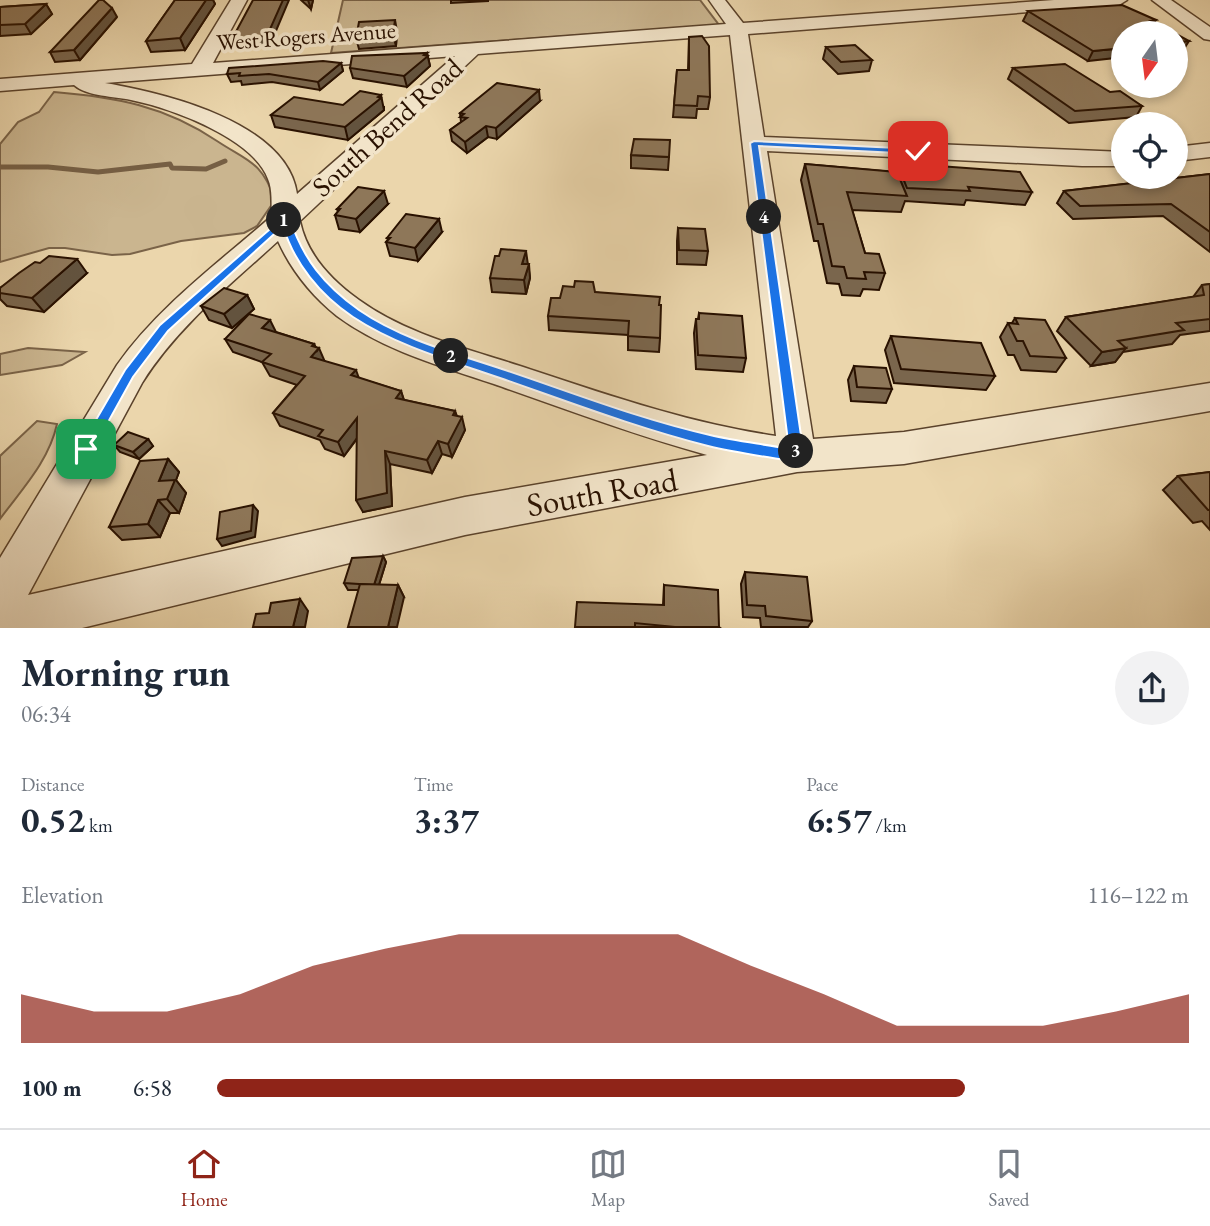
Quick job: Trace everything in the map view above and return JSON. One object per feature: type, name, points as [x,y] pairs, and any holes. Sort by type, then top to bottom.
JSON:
[{"type":"street","points":[[200,68],[239,0]]},
{"type":"street","points":[[85,77],[82,82],[86,85],[163,102],[215,122],[247,141],[272,163],[281,178],[285,219],[294,247],[329,292],[356,314],[390,332],[440,352],[645,422],[710,441],[797,456],[738,28],[717,0]]},
{"type":"street","name":"West Rogers Avenue","points":[[0,85],[1119,0]]},
{"type":"street","points":[[1160,0],[1210,35]]},
{"type":"street","name":"South Bend Road","points":[[0,600],[129,374],[146,349],[174,319],[469,54],[468,49]]},
{"type":"street","points":[[754,143],[1111,159]]},
{"type":"street","points":[[1188,153],[1210,150]]},
{"type":"street","name":"South Road","points":[[0,624],[434,522],[797,456],[904,448],[1210,397]]},
{"type":"shaded area","points":[[343,0],[700,0],[719,25],[331,53]]},
{"type":"shaded area","points":[[54,92],[119,100],[178,119],[252,163],[265,177],[275,200],[257,226],[244,233],[181,241],[130,254],[112,255],[49,248],[0,262],[0,144],[18,122],[39,112]]},
{"type":"shaded area","points":[[28,348],[85,352],[62,365],[0,375],[0,354]]},
{"type":"shaded area","points":[[37,421],[57,424],[53,437],[34,474],[0,519],[0,456]]},
{"type":"building","points":[[99,0],[112,8],[74,50],[50,52]]},
{"type":"building","points":[[175,0],[206,0],[180,38],[146,41]]},
{"type":"building","points":[[253,0],[283,0],[267,36],[232,39]]},
{"type":"building","points":[[46,4],[25,24],[0,25],[0,7]]},
{"type":"building","points":[[1122,5],[1156,20],[1111,21],[1111,49],[1093,51],[1028,11]]},
{"type":"building","points":[[395,20],[393,35],[356,38],[359,22]]},
{"type":"building","points":[[702,36],[709,46],[710,97],[698,96],[697,106],[674,105],[677,70],[689,70],[689,37]]},
{"type":"building","points":[[855,45],[872,60],[841,62],[826,47]]},
{"type":"building","points":[[427,53],[424,55],[428,56],[404,76],[350,68],[352,56]]},
{"type":"building","points":[[323,61],[341,63],[318,82],[269,74],[227,74],[229,68]]},
{"type":"building","points":[[1065,64],[1111,92],[1111,98],[1130,98],[1142,106],[1075,111],[1013,68]]},
{"type":"building","points":[[497,83],[539,90],[496,128],[486,126],[465,142],[450,130],[467,118],[460,117],[464,114],[460,113]]},
{"type":"building","points":[[360,91],[381,95],[378,97],[381,98],[345,127],[271,115],[294,97],[343,105]]},
{"type":"building","points":[[634,139],[670,140],[669,157],[631,155]]},
{"type":"building","points":[[897,163],[1020,172],[1032,192],[968,187],[970,191],[907,188]]},
{"type":"building","points":[[805,164],[897,172],[907,196],[847,192],[865,253],[879,254],[885,273],[864,272],[866,279],[847,278],[844,267],[832,266],[823,224],[818,224]]},
{"type":"building","points":[[1210,174],[1210,232],[1171,204],[1080,206],[1064,191],[1111,186],[1111,189],[1188,189],[1188,177]]},
{"type":"building","points":[[358,187],[384,191],[356,219],[335,215],[340,209],[337,209]]},
{"type":"building","points":[[406,214],[439,219],[415,248],[386,242]]},
{"type":"building","points":[[678,228],[705,229],[708,251],[679,250]]},
{"type":"building","points":[[501,249],[526,251],[522,264],[529,264],[524,280],[490,278],[495,256],[499,256]]},
{"type":"building","points":[[49,256],[77,259],[32,298],[0,293],[0,288],[19,273]]},
{"type":"building","points":[[575,281],[593,282],[595,292],[660,297],[660,338],[628,336],[629,321],[548,316],[551,298],[560,298],[563,286],[574,287]]},
{"type":"building","points":[[1210,284],[1210,319],[1176,323],[1184,330],[1118,341],[1126,348],[1102,352],[1066,317],[1204,295],[1202,285]]},
{"type":"building","points":[[224,288],[247,295],[224,314],[201,306]]},
{"type":"building","points":[[699,313],[742,316],[746,358],[698,355],[696,319],[699,319]]},
{"type":"building","points":[[249,314],[270,320],[262,328],[314,344],[312,346],[319,348],[311,357],[356,370],[351,375],[401,391],[396,398],[455,411],[453,415],[462,417],[448,444],[438,441],[427,460],[385,451],[387,493],[356,500],[357,418],[338,442],[318,436],[323,430],[273,413],[305,376],[262,362],[271,354],[225,339]]},
{"type":"building","points":[[1015,318],[1045,320],[1066,358],[1030,356],[1023,341],[1017,341],[1008,323],[1018,324]]},
{"type":"building","points":[[891,336],[981,343],[995,376],[901,369]]},
{"type":"building","points":[[854,366],[886,368],[892,389],[857,387]]},
{"type":"building","points":[[128,432],[148,439],[133,452],[114,445]]},
{"type":"building","points":[[168,459],[159,481],[175,480],[167,499],[158,500],[148,524],[109,527],[140,461]]},
{"type":"building","points":[[1210,472],[1210,510],[1208,510],[1178,476]]},
{"type":"building","points":[[253,505],[251,531],[217,539],[220,512]]},
{"type":"building","points":[[383,556],[374,585],[344,583],[352,558]]},
{"type":"building","points":[[745,572],[807,577],[812,621],[766,616],[765,606],[747,605]]},
{"type":"building","points":[[360,584],[398,585],[388,627],[348,627]]},
{"type":"building","points":[[664,585],[718,590],[719,627],[635,623],[635,627],[575,627],[577,602],[664,605]]},
{"type":"building","points":[[300,599],[293,627],[253,627],[256,614],[269,613],[271,603]]},
{"type":"waterway","points":[[0,167],[48,167],[98,172],[170,164],[172,168],[206,169],[225,161]]},
{"type":"route","points":[[86,449],[129,374],[164,328],[285,219],[294,247],[329,292],[356,314],[390,332],[440,352],[645,422],[710,441],[797,456],[754,143],[918,151]]}]
